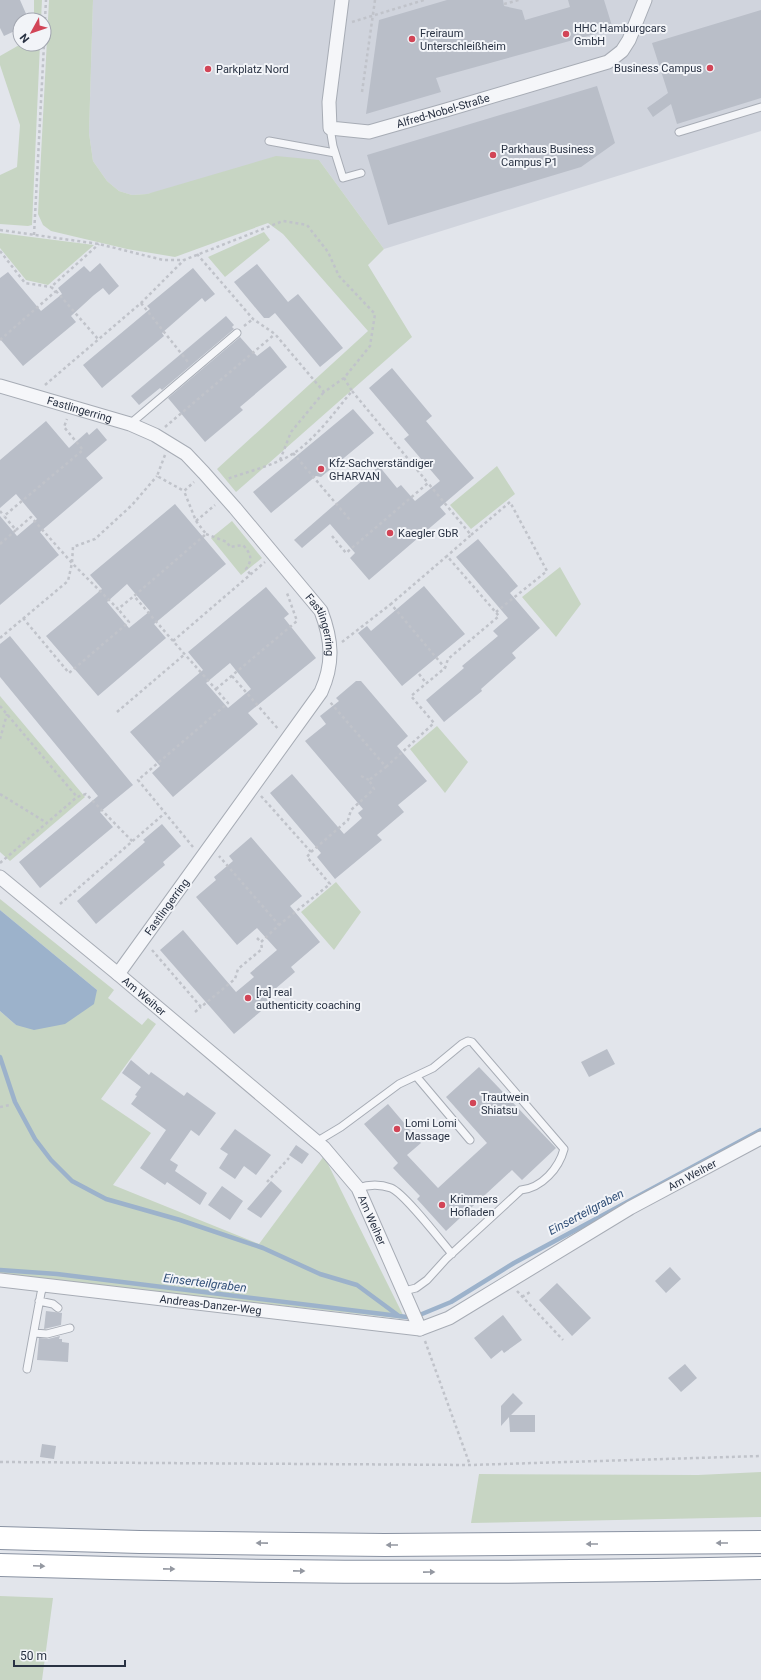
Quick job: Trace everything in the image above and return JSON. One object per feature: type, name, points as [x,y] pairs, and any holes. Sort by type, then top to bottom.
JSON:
[{"type":"highway","points":[[0,1538],[140,1542],[385,1545],[761,1542]]},
{"type":"highway","points":[[0,1565],[124,1569],[380,1572],[761,1568]]},
{"type":"street","points":[[330,128],[329,102],[340,26],[342,0]]},
{"type":"street","name":"Alfred-Nobel-Straße","points":[[330,128],[369,132],[608,62],[622,51],[629,40],[645,0]]},
{"type":"street","name":"Fastlingerring","points":[[0,386],[130,424],[155,435],[186,454],[274,554],[321,611],[328,631],[331,652],[328,677],[321,692],[118,974]]},
{"type":"street","name":"Am Weiher","points":[[0,877],[118,974],[324,1148],[358,1188],[420,1330],[449,1318],[630,1208],[761,1138]]},
{"type":"street","name":"Andreas-Danzer-Weg","points":[[0,1280],[44,1284],[420,1330]]},
{"type":"lane","points":[[679,132],[761,107]]},
{"type":"lane","points":[[330,128],[335,153],[343,178],[361,174]]},
{"type":"lane","points":[[269,141],[335,153]]},
{"type":"lane","points":[[130,424],[237,333]]},
{"type":"lane","points":[[316,1142],[341,1128],[399,1084],[433,1068],[462,1044],[468,1041],[472,1042],[564,1149],[562,1158],[555,1169],[544,1180],[527,1189],[521,1190],[452,1254],[427,1280],[416,1288],[404,1291]]},
{"type":"lane","points":[[416,1076],[470,1140]]},
{"type":"lane","points":[[358,1188],[372,1184],[393,1188],[413,1207],[452,1254]]},
{"type":"lane","points":[[27,1369],[39,1301],[44,1284]]},
{"type":"lane","points":[[39,1301],[53,1304],[58,1308]]},
{"type":"lane","points":[[34,1333],[48,1334],[70,1328]]},
{"type":"path","points":[[45,12],[46,0]]},
{"type":"path","points":[[362,92],[376,0]]},
{"type":"path","points":[[340,26],[412,2],[424,0]]},
{"type":"path","points":[[504,4],[519,0]]},
{"type":"path","points":[[34,235],[44,52]]},
{"type":"path","points":[[0,230],[98,244],[163,260],[184,260]]},
{"type":"path","points":[[51,287],[98,244]]},
{"type":"path","points":[[0,252],[25,283],[51,287],[56,291],[98,339]]},
{"type":"path","points":[[197,254],[252,318],[275,334],[324,392]]},
{"type":"path","points":[[0,340],[56,291]]},
{"type":"path","points":[[141,303],[195,369]]},
{"type":"path","points":[[155,435],[275,334]]},
{"type":"path","points":[[280,461],[291,432],[324,392],[344,378]]},
{"type":"path","points":[[352,391],[471,535]]},
{"type":"path","points":[[4,516],[83,450],[64,427]]},
{"type":"path","points":[[0,638],[68,581],[72,563],[73,547],[95,539],[132,505],[157,476],[168,443]]},
{"type":"path","points":[[294,453],[350,520]]},
{"type":"path","points":[[184,491],[204,473]]},
{"type":"path","points":[[157,476],[184,491],[196,521],[206,534],[227,542],[230,547],[244,545],[251,554],[251,562],[246,569],[251,575]]},
{"type":"path","points":[[332,536],[346,553],[428,483]]},
{"type":"path","points":[[331,652],[510,502],[547,571],[496,612]]},
{"type":"path","points":[[196,521],[210,510]]},
{"type":"path","points":[[0,511],[16,530]]},
{"type":"path","points":[[0,544],[31,517],[72,563],[129,622],[69,673],[23,618]]},
{"type":"path","points":[[118,609],[206,534]]},
{"type":"path","points":[[173,641],[274,554]]},
{"type":"path","points":[[369,780],[386,767],[434,723],[411,696],[445,668],[448,659],[499,616],[446,556]]},
{"type":"path","points":[[216,689],[297,622],[286,591]]},
{"type":"path","points":[[134,596],[228,703],[138,780],[202,858]]},
{"type":"path","points":[[390,604],[445,668]]},
{"type":"path","points":[[117,712],[185,654]]},
{"type":"path","points":[[419,674],[426,683]]},
{"type":"path","points":[[232,676],[287,740]]},
{"type":"path","points":[[321,692],[386,767]]},
{"type":"path","points":[[0,706],[77,797]]},
{"type":"path","points":[[0,739],[7,714]]},
{"type":"path","points":[[261,942],[330,884],[307,857],[348,820],[351,810],[374,789],[369,780],[360,776]]},
{"type":"path","points":[[253,787],[311,852]]},
{"type":"path","points":[[0,794],[47,823]]},
{"type":"path","points":[[0,864],[77,797],[86,794],[133,842]]},
{"type":"path","points":[[60,904],[165,813]]},
{"type":"path","points":[[210,846],[279,926]]},
{"type":"path","points":[[195,1012],[235,978],[238,969],[262,949],[261,942],[257,938]]},
{"type":"path","points":[[143,940],[201,1007]]},
{"type":"path","points":[[0,1107],[10,1105]]},
{"type":"path","points":[[267,1182],[289,1158]]},
{"type":"path","points":[[514,1289],[563,1340]]},
{"type":"path","points":[[522,1297],[530,1292]]},
{"type":"path","points":[[420,1330],[470,1465]]},
{"type":"path","points":[[0,1462],[470,1465],[761,1456]]},
{"type":"shaded area","points":[[93,0],[761,0],[761,131],[384,249],[319,160],[147,194],[132,195],[119,191],[107,181],[93,161],[89,133]]},
{"type":"green space","points":[[34,0],[42,0],[41,12],[34,12]]},
{"type":"green space","points":[[49,0],[93,0],[89,133],[93,161],[107,181],[119,191],[132,195],[147,194],[276,156],[319,160],[384,249],[368,265],[412,337],[236,492],[217,469],[368,331],[283,234],[268,223],[175,257],[127,249],[51,231],[43,225],[38,214],[46,52],[52,52],[52,12],[48,12]]},
{"type":"green space","points":[[12,49],[12,52],[40,52],[32,225],[28,226],[0,224],[0,175],[17,167],[20,125],[0,65],[0,56]]},
{"type":"green space","points":[[264,232],[270,240],[225,277],[208,257]]},
{"type":"green space","points":[[0,233],[94,245],[48,285],[26,280],[0,248]]},
{"type":"green space","points":[[497,466],[515,494],[471,529],[450,505]]},
{"type":"green space","points":[[232,521],[262,558],[241,575],[211,538]]},
{"type":"green space","points":[[560,567],[581,604],[556,637],[522,597]]},
{"type":"green space","points":[[0,696],[85,797],[10,861],[0,852]]},
{"type":"green space","points":[[437,726],[468,762],[445,793],[410,749]]},
{"type":"green space","points":[[336,882],[361,912],[334,950],[301,912]]},
{"type":"green space","points":[[0,899],[114,990],[108,998],[142,1025],[148,1018],[156,1024],[101,1099],[151,1133],[113,1185],[259,1244],[324,1156],[405,1319],[0,1275],[0,1011],[16,1025],[97,990],[0,910]]},
{"type":"green space","points":[[761,1472],[761,1517],[471,1523],[479,1474],[698,1475]]},
{"type":"green space","points":[[0,1596],[53,1598],[42,1680],[0,1680]]},
{"type":"water","points":[[0,910],[97,990],[94,1004],[65,1024],[34,1030],[16,1025],[0,1011]]},
{"type":"building","points":[[0,0],[20,0],[25,12],[12,12],[12,32],[4,36],[0,28]]},
{"type":"building","points":[[447,0],[503,0],[504,6],[522,10],[525,20],[570,7],[568,0],[604,0],[613,29],[436,78],[441,92],[366,114],[379,20]]},
{"type":"building","name":"Business Campus","points":[[761,10],[761,98],[677,124],[671,104],[653,117],[647,108],[668,93],[652,43]]},
{"type":"building","name":"Parkhaus Business Campus P1","points":[[597,86],[615,143],[581,167],[388,225],[367,155]]},
{"type":"building","points":[[100,263],[119,286],[109,295],[103,288],[94,295],[71,316],[76,322],[23,366],[0,339],[0,278],[8,272],[41,311],[62,294],[58,288],[84,266],[90,272]]},
{"type":"building","points":[[257,264],[288,302],[298,294],[343,348],[320,367],[275,313],[269,318],[264,318],[234,282]]},
{"type":"building","points":[[193,268],[215,294],[205,302],[202,298],[162,333],[164,336],[102,388],[83,365],[150,309],[147,306]]},
{"type":"building","points":[[226,316],[234,325],[232,327],[234,329],[162,390],[160,388],[139,405],[131,396]]},
{"type":"building","points":[[240,337],[257,356],[270,346],[287,367],[240,407],[243,410],[205,442],[168,398]]},
{"type":"building","points":[[392,368],[432,416],[426,421],[474,478],[440,507],[446,514],[369,580],[350,558],[355,553],[330,524],[302,548],[294,540],[379,466],[397,488],[401,485],[415,501],[440,481],[404,439],[409,435],[369,388]]},
{"type":"building","points":[[353,409],[374,433],[321,477],[316,476],[271,513],[253,492]]},
{"type":"building","points":[[46,421],[69,448],[87,432],[89,435],[97,428],[107,440],[86,458],[103,478],[40,532],[59,555],[0,605],[0,516],[17,536],[37,519],[16,494],[0,508],[0,460]]},
{"type":"building","points":[[175,504],[226,564],[154,624],[166,638],[98,696],[46,636],[102,589],[90,575]],"holes":[[[127,584],[150,611],[129,628],[107,602]]]},
{"type":"building","points":[[478,539],[518,586],[510,593],[540,628],[512,653],[516,658],[481,689],[482,691],[444,722],[426,700],[464,668],[462,666],[498,636],[493,631],[508,618],[456,557]]},
{"type":"building","points":[[424,586],[465,634],[402,686],[358,633],[367,626],[371,631]]},
{"type":"building","points":[[266,587],[289,614],[284,618],[316,658],[248,713],[258,724],[173,797],[152,773],[160,766],[130,732],[203,670],[188,652]],"holes":[[[230,663],[251,689],[228,708],[206,683]]]},
{"type":"building","points":[[10,636],[133,785],[100,812],[113,827],[40,888],[19,862],[98,796],[0,677],[0,644]]},
{"type":"building","points":[[356,681],[361,681],[408,736],[397,746],[427,781],[398,805],[404,812],[377,835],[382,840],[335,879],[317,857],[321,853],[270,793],[292,774],[344,834],[362,818],[358,813],[363,809],[305,741],[326,724],[320,716],[339,701],[336,698]]},
{"type":"building","points":[[162,824],[181,846],[163,862],[165,865],[96,924],[77,901],[145,842],[143,840]]},
{"type":"building","points":[[251,837],[302,896],[290,906],[320,942],[291,967],[295,972],[268,995],[273,1001],[234,1034],[160,950],[183,930],[236,992],[254,977],[250,973],[277,950],[257,928],[237,945],[196,897],[216,880],[214,877],[233,861],[229,856]]},
{"type":"building","points":[[607,1049],[615,1064],[589,1077],[581,1062]]},
{"type":"building","points":[[131,1060],[149,1075],[151,1072],[184,1096],[187,1092],[216,1113],[199,1136],[191,1130],[170,1160],[178,1165],[175,1171],[207,1193],[200,1205],[167,1182],[165,1185],[140,1168],[166,1130],[131,1104],[141,1087],[122,1073]]},
{"type":"building","points":[[479,1067],[556,1148],[522,1180],[512,1170],[446,1231],[417,1199],[420,1196],[393,1168],[398,1163],[364,1124],[388,1104],[421,1143],[407,1155],[438,1188],[487,1143],[446,1097]]},
{"type":"building","points":[[235,1129],[271,1155],[256,1175],[244,1166],[235,1179],[219,1168],[228,1154],[220,1149]]},
{"type":"building","points":[[296,1145],[309,1154],[302,1164],[289,1155]]},
{"type":"building","points":[[271,1181],[282,1191],[261,1218],[247,1209]]},
{"type":"building","points":[[222,1186],[243,1201],[230,1220],[208,1205]]},
{"type":"building","points":[[670,1267],[681,1279],[666,1293],[655,1281]]},
{"type":"building","points":[[557,1283],[591,1318],[572,1336],[539,1300]]},
{"type":"building","points":[[46,1311],[62,1313],[61,1325],[44,1329]]},
{"type":"building","points":[[503,1315],[522,1340],[504,1353],[502,1350],[491,1359],[474,1338]]},
{"type":"building","points":[[60,1336],[59,1339],[62,1339],[62,1342],[69,1343],[68,1362],[37,1360],[39,1338],[48,1339]]},
{"type":"building","points":[[685,1364],[697,1378],[681,1392],[668,1378]]},
{"type":"building","points":[[513,1393],[523,1403],[511,1415],[535,1415],[535,1432],[510,1432],[509,1417],[501,1426],[501,1406]]},
{"type":"building","points":[[42,1444],[56,1446],[54,1459],[40,1457]]},
{"type":"waterway","points":[[0,1057],[15,1102],[35,1139],[51,1160],[72,1181],[106,1199],[180,1220],[263,1248],[320,1274],[357,1285],[399,1316]]},
{"type":"waterway","name":"Einserteilgraben","points":[[422,1314],[451,1302],[514,1263],[761,1130]]},
{"type":"waterway","name":"Einserteilgraben","points":[[0,1270],[57,1274],[407,1317]]},
{"type":"place","name":"HHC Hamburgcars GmbH","points":[[566,34]]},
{"type":"place","name":"Freiraum Unterschleißheim","points":[[412,39]]},
{"type":"place","name":"Business Campus","points":[[710,68]]},
{"type":"place","name":"Parkplatz Nord","points":[[208,69]]},
{"type":"place","name":"Parkhaus Business Campus P1","points":[[493,155]]},
{"type":"place","name":"Kfz-Sachverständiger GHARVAN","points":[[321,469]]},
{"type":"place","name":"Kaegler GbR","points":[[390,533]]},
{"type":"place","name":"[ra] real authenticity coaching","points":[[248,998]]},
{"type":"place","name":"Trautwein Shiatsu","points":[[473,1103]]},
{"type":"place","name":"Lomi Lomi Massage","points":[[397,1129]]},
{"type":"place","name":"Krimmers Hofladen","points":[[442,1205]]}]
